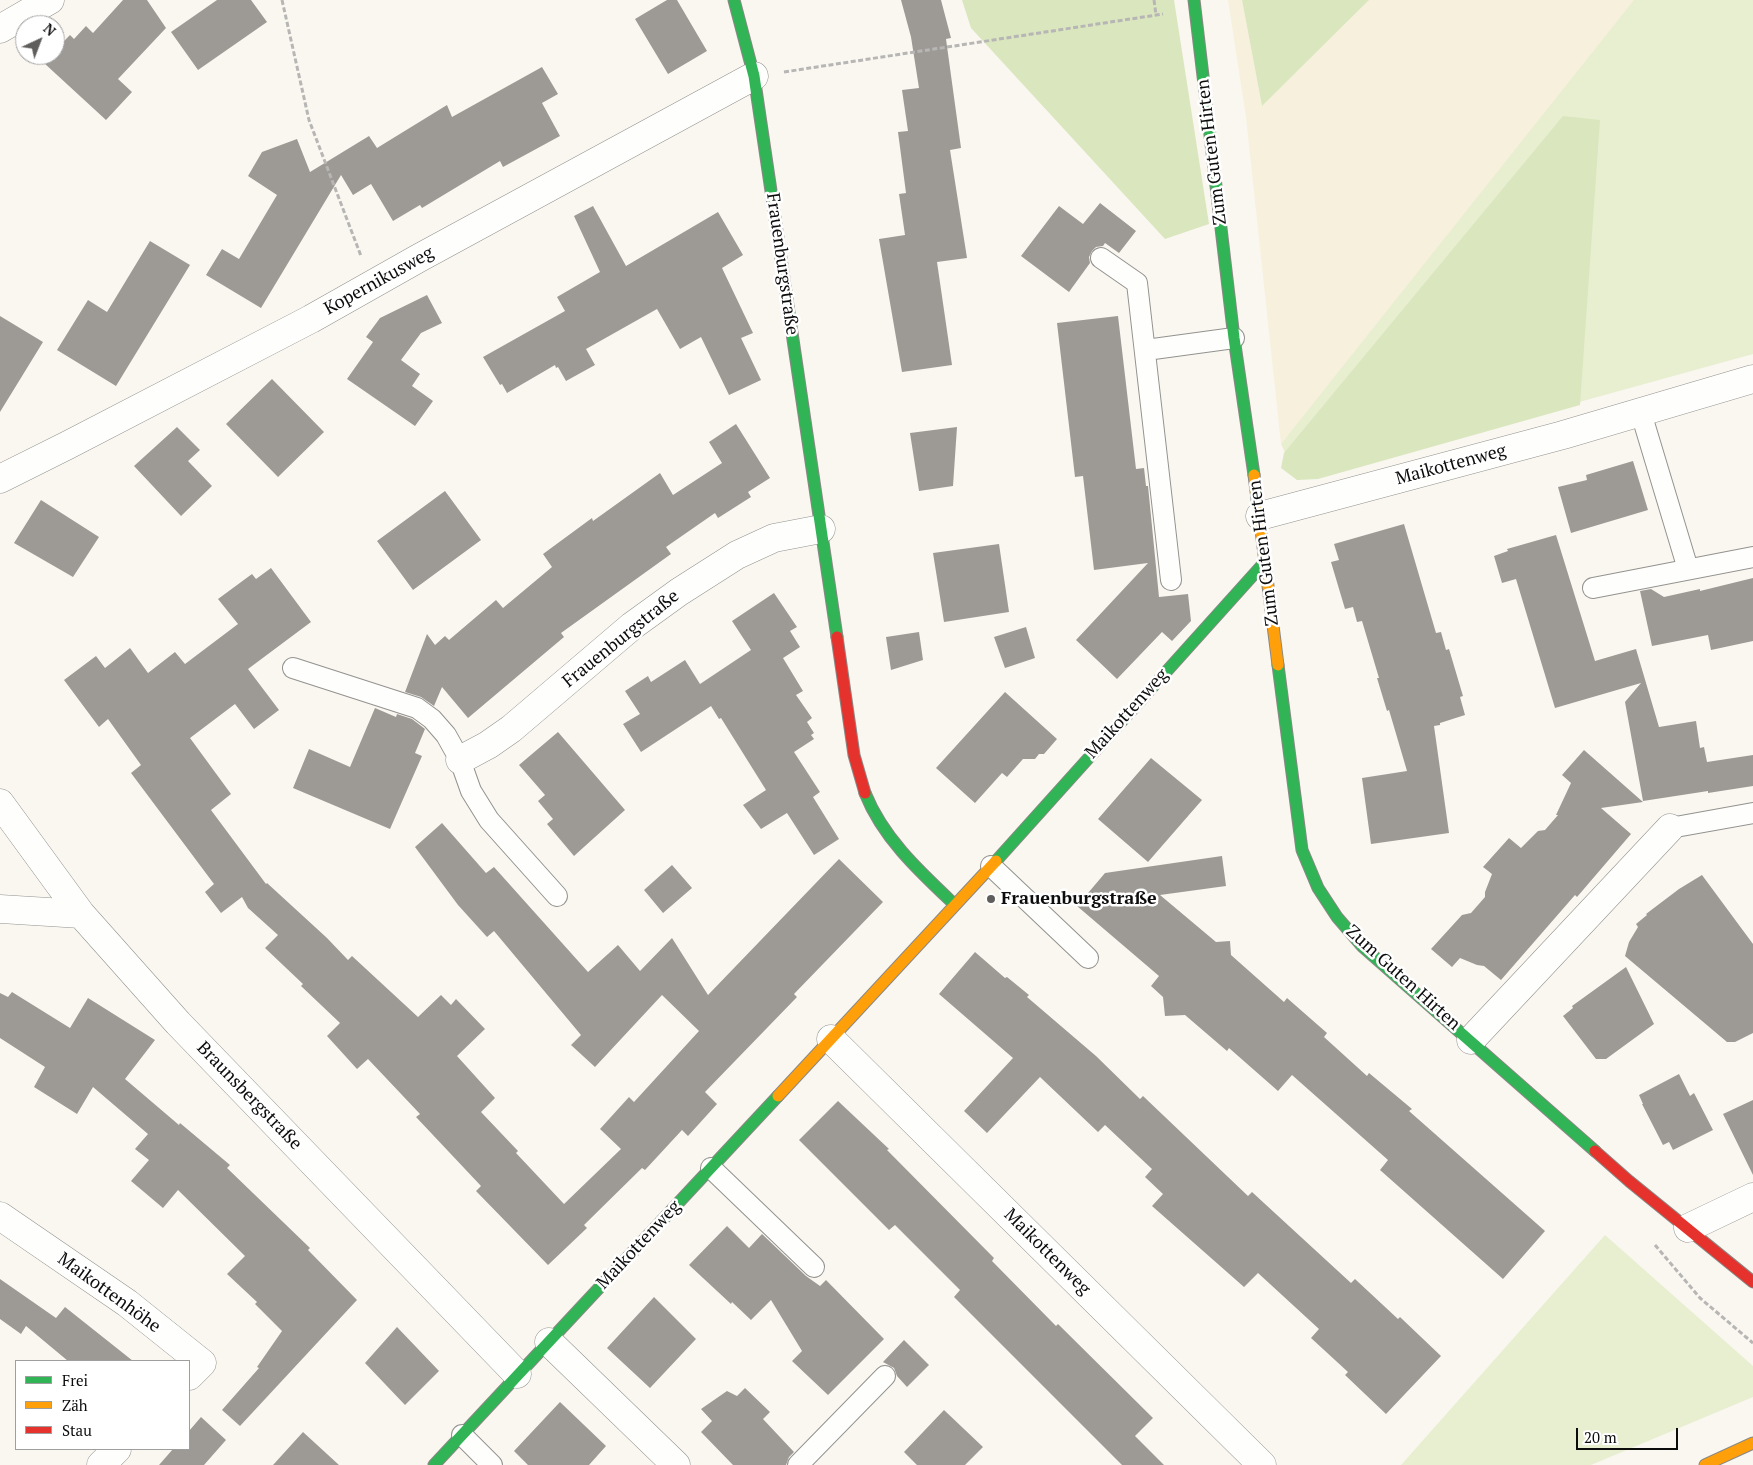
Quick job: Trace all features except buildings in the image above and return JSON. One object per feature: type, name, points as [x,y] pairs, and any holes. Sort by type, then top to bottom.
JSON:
[{"type":"main road","name":"Frauenburgstraße","points":[[734,0],[754,76],[854,755],[866,798],[882,829],[901,852],[954,904]]},
{"type":"main road","name":"Zum Guten Hirten","points":[[1195,5],[1234,338],[1260,516],[1264,563],[1302,850],[1318,888],[1336,917],[1362,946],[1472,1040],[1629,1181],[1753,1282]]},
{"type":"main road","name":"Maikottenweg","points":[[434,1465],[832,1039],[1264,563]]},
{"type":"main road","points":[[1705,1465],[1753,1442]]},
{"type":"street","points":[[0,29],[50,0]]},
{"type":"street","name":"Kopernikusweg","points":[[0,479],[294,328],[754,76]]},
{"type":"street","name":"Maikottenweg","points":[[1260,516],[1641,413],[1753,379]]},
{"type":"street","name":"Frauenburgstraße","points":[[460,760],[488,745],[511,729],[632,626],[679,592],[737,555],[774,538],[821,529]]},
{"type":"street","name":"Braunsbergstraße","points":[[0,803],[81,914],[178,1023],[517,1374]]},
{"type":"street","name":"Zum Guten Hirten","points":[[1472,1040],[1670,828]]},
{"type":"street","points":[[0,909],[81,914]]},
{"type":"street","name":"Maikottenweg","points":[[832,1039],[1262,1465]]},
{"type":"street","points":[[1688,1228],[1753,1197]]},
{"type":"street","name":"Maikottenhöhe","points":[[0,1216],[126,1303],[202,1363],[190,1375]]},
{"type":"street","points":[[549,1342],[676,1465]]},
{"type":"street","points":[[101,1465],[116,1450]]},
{"type":"lane","points":[[1102,258],[1137,283],[1171,580]]},
{"type":"lane","points":[[1146,350],[1234,338]]},
{"type":"lane","points":[[1641,413],[1688,569]]},
{"type":"lane","points":[[1593,588],[1753,557]]},
{"type":"lane","points":[[293,668],[416,708],[432,719],[446,735],[460,760],[471,791],[489,820],[557,896]]},
{"type":"lane","points":[[1670,828],[1753,812]]},
{"type":"lane","points":[[991,866],[1088,958]]},
{"type":"lane","points":[[711,1168],[814,1267]]},
{"type":"lane","points":[[798,1465],[886,1376]]},
{"type":"lane","points":[[462,1435],[492,1465]]},
{"type":"path","points":[[282,0],[309,120],[355,242],[375,283]]},
{"type":"path","points":[[1154,0],[1156,15]]},
{"type":"path","points":[[754,76],[1156,15],[1195,5]]},
{"type":"path","points":[[1653,1242],[1700,1298],[1753,1343]]},
{"type":"shaded area","points":[[1228,0],[1242,0],[1262,106],[1369,0],[1753,0],[1753,354],[1587,396],[1561,108],[1281,444],[1246,117]]},
{"type":"green space","points":[[962,0],[1174,0],[1209,224],[1165,239],[971,28]]},
{"type":"green space","points":[[1242,0],[1369,0],[1262,106]]},
{"type":"green space","points":[[1634,0],[1753,0],[1753,354],[1297,480],[1281,444]]},
{"type":"green space","points":[[1563,116],[1600,120],[1580,405],[1318,479],[1297,480],[1281,468],[1284,453]]},
{"type":"green space","points":[[1605,1235],[1753,1366],[1753,1397],[1591,1465],[1401,1465]]},
{"type":"traffic: fast","points":[[734,0],[754,76],[837,637]]},
{"type":"traffic: fast","points":[[1194,0],[1234,338],[1254,475]]},
{"type":"traffic: fast","points":[[996,861],[1264,563]]},
{"type":"traffic: fast","points":[[1278,665],[1302,850],[1318,888],[1337,917],[1362,946],[1595,1151]]},
{"type":"traffic: fast","points":[[865,793],[882,825],[903,853],[954,904]]},
{"type":"traffic: fast","points":[[434,1465],[778,1096]]},
{"type":"traffic: slow","points":[[1254,475],[1278,665]]},
{"type":"traffic: slow","points":[[778,1096],[996,861]]},
{"type":"traffic: slow","points":[[1705,1465],[1753,1443]]},
{"type":"traffic: jam","points":[[837,637],[854,755],[865,793]]},
{"type":"traffic: jam","points":[[1595,1151],[1753,1282]]},
{"type":"place","name":"Frauenburgstraße","points":[[991,899]]}]
